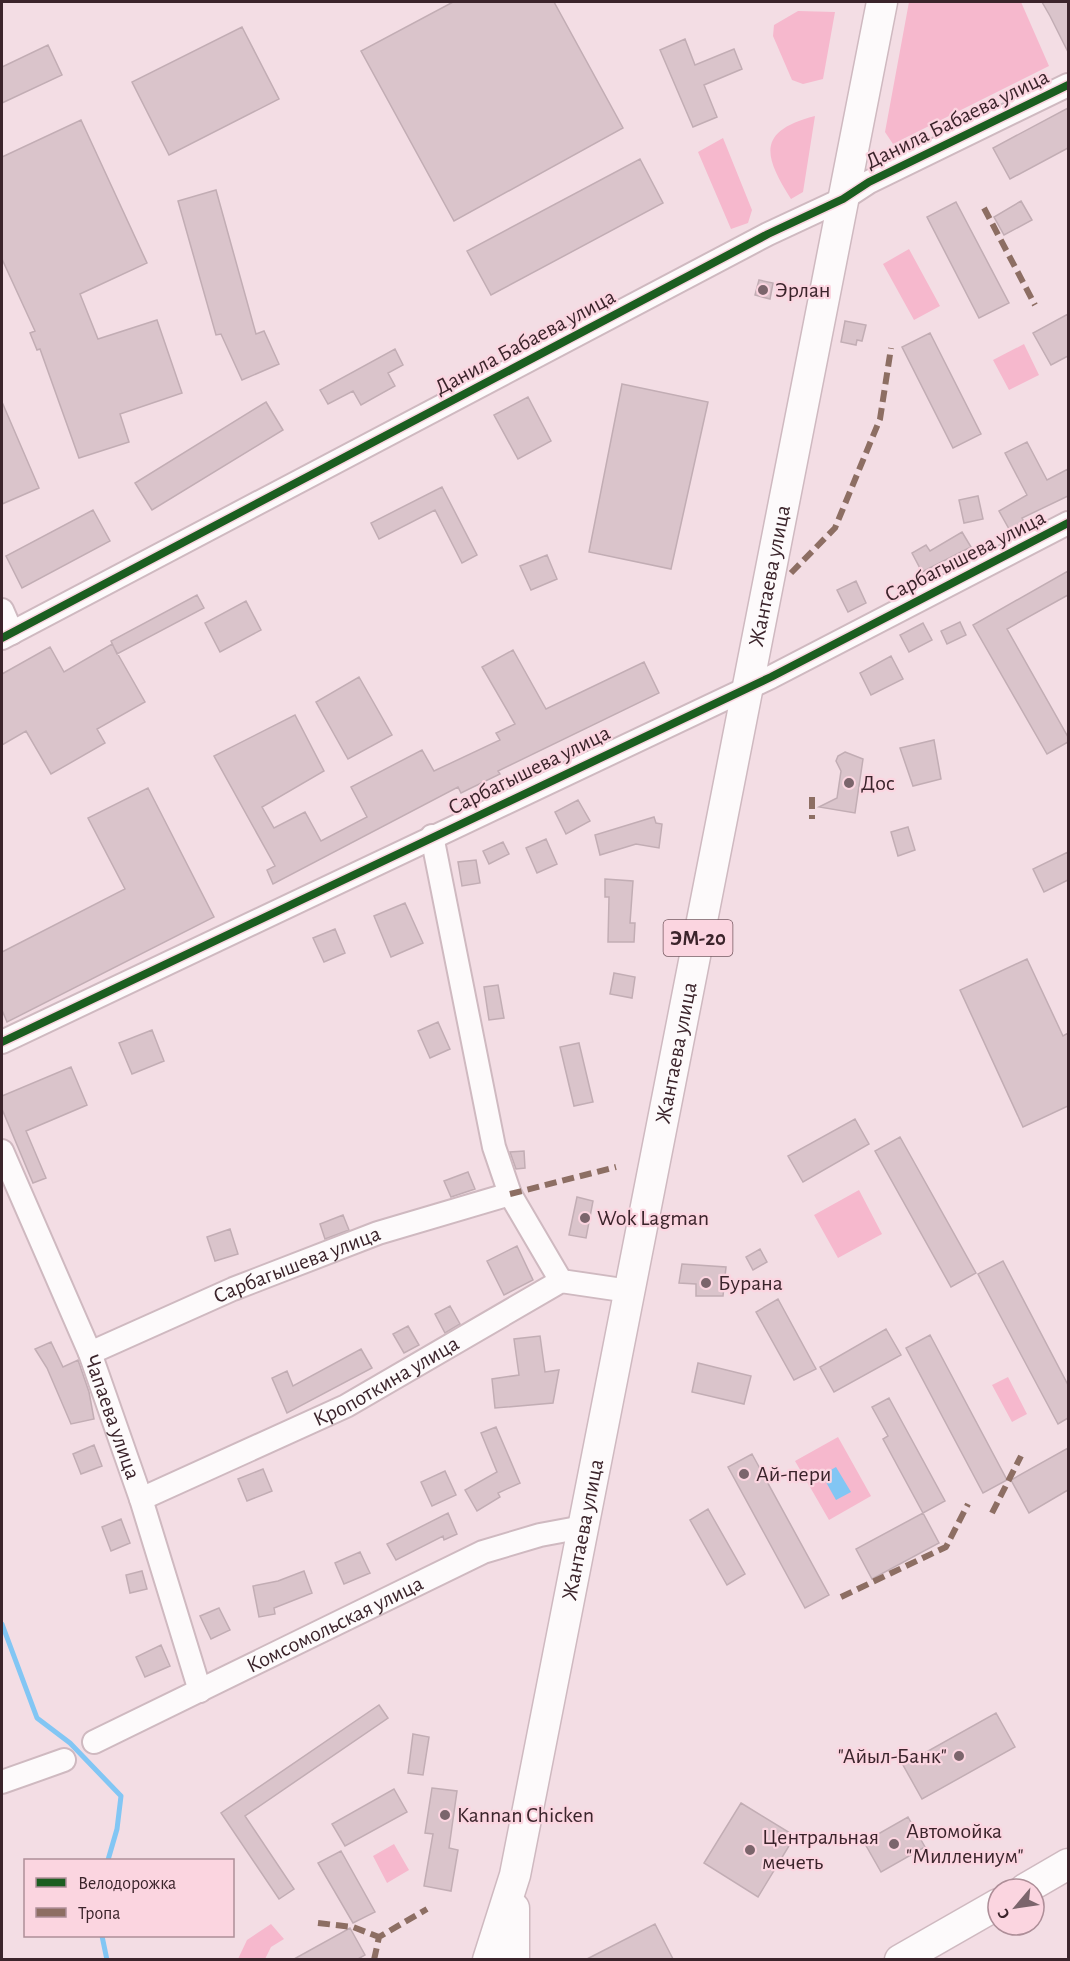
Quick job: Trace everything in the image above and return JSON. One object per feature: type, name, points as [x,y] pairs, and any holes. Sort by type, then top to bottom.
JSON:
[{"type":"main road","name":"Жантаева улица","points":[[488,1959],[515,1875],[882,2]]},
{"type":"main road","points":[[1046,1877],[1068,1864]]},
{"type":"main road","name":"ЭМ-20","points":[[513,1959],[515,1875]]},
{"type":"main road","points":[[900,1959],[986,1911]]},
{"type":"street","name":"Данила Бабаева улица","points":[[7,635],[768,234],[843,199],[869,182],[1068,85]]},
{"type":"street","name":"Сарбагышева улица","points":[[2,1042],[747,688],[1068,524]]},
{"type":"street","points":[[2,610],[7,635]]},
{"type":"street","points":[[432,836],[494,1147],[510,1194],[561,1281],[629,1291]]},
{"type":"street","name":"Чапаева улица","points":[[2,1151],[90,1353],[141,1499],[200,1691]]},
{"type":"street","name":"Сарбагышева улица","points":[[90,1353],[233,1289],[378,1233],[510,1194]]},
{"type":"street","name":"Кропоткина улица","points":[[141,1499],[346,1406],[561,1281]]},
{"type":"street","name":"Комсомольская улица","points":[[94,1742],[483,1552],[540,1535],[583,1527]]},
{"type":"street","points":[[2,1782],[64,1760]]},
{"type":"shaded area","points":[[909,2],[1021,2],[1049,66],[893,144],[885,132]]},
{"type":"shaded area","points":[[798,11],[835,12],[823,79],[803,84],[792,80],[773,36],[774,25]]},
{"type":"shaded area","points":[[815,116],[803,192],[791,199],[775,170],[771,147],[775,137],[783,129]]},
{"type":"shaded area","points":[[723,138],[752,210],[748,223],[731,229],[698,152]]},
{"type":"shaded area","points":[[909,249],[940,306],[914,320],[883,264]]},
{"type":"shaded area","points":[[1024,344],[1039,375],[1009,390],[993,360]]},
{"type":"shaded area","points":[[859,1190],[882,1234],[838,1258],[814,1215]]},
{"type":"shaded area","points":[[1008,1377],[1027,1414],[1012,1422],[992,1385]]},
{"type":"shaded area","points":[[838,1437],[871,1496],[829,1520],[795,1461]]},
{"type":"shaded area","points":[[394,1844],[409,1870],[387,1883],[373,1856]]},
{"type":"shaded area","points":[[271,1924],[284,1939],[271,1947],[265,1959],[238,1959],[247,1940]]},
{"type":"water","points":[[836,1467],[851,1492],[836,1500],[822,1475]]},
{"type":"building","points":[[453,2],[554,2],[623,128],[454,221],[361,51]]},
{"type":"building","points":[[1042,2],[1068,2],[1068,52],[1050,16]]},
{"type":"building","points":[[242,27],[279,99],[169,155],[132,82]]},
{"type":"building","points":[[685,39],[695,65],[734,49],[742,69],[704,85],[717,117],[693,127],[660,50]]},
{"type":"building","points":[[48,45],[62,75],[2,103],[2,67]]},
{"type":"building","points":[[1068,108],[1068,148],[1010,179],[993,148]]},
{"type":"building","points":[[81,120],[147,263],[80,294],[98,339],[157,320],[182,393],[120,414],[129,442],[79,458],[40,349],[37,350],[30,333],[35,331],[2,259],[2,157]]},
{"type":"building","points":[[640,159],[663,203],[491,295],[467,251]]},
{"type":"building","points":[[216,190],[256,334],[264,331],[279,364],[242,380],[221,334],[216,335],[178,201]]},
{"type":"building","points":[[1021,201],[1032,220],[1004,235],[994,217]]},
{"type":"building","points":[[956,202],[1009,303],[979,318],[927,217]]},
{"type":"building","points":[[759,280],[773,283],[770,299],[755,295]]},
{"type":"building","points":[[1068,314],[1068,356],[1051,365],[1033,333]]},
{"type":"building","points":[[845,321],[866,325],[862,341],[857,340],[856,345],[841,342]]},
{"type":"building","points":[[930,333],[981,434],[953,448],[902,347]]},
{"type":"building","points":[[395,349],[403,365],[388,373],[395,386],[361,405],[353,391],[328,404],[320,390]]},
{"type":"building","points":[[622,384],[708,402],[671,569],[589,552]]},
{"type":"building","points":[[528,397],[551,441],[518,459],[494,415]]},
{"type":"building","points":[[2,402],[39,488],[2,504]]},
{"type":"building","points":[[266,402],[283,430],[152,510],[135,483]]},
{"type":"building","points":[[1027,442],[1047,480],[1068,469],[1068,496],[1022,518],[1028,529],[1013,536],[999,511],[1027,495],[1005,453]]},
{"type":"building","points":[[442,487],[477,555],[462,563],[435,510],[379,539],[371,523]]},
{"type":"building","points":[[978,496],[983,519],[964,523],[959,500]]},
{"type":"building","points":[[93,510],[110,541],[22,588],[6,556]]},
{"type":"building","points":[[962,532],[971,547],[922,572],[912,553],[926,545],[930,551]]},
{"type":"building","points":[[547,555],[557,579],[531,590],[520,566]]},
{"type":"building","points":[[1068,571],[1068,595],[1007,629],[1068,737],[1068,742],[1047,754],[973,625]]},
{"type":"building","points":[[856,581],[866,603],[848,612],[837,590]]},
{"type":"building","points":[[197,595],[204,608],[117,654],[111,641]]},
{"type":"building","points":[[246,601],[261,630],[220,652],[205,623]]},
{"type":"building","points":[[960,622],[966,635],[947,644],[941,631]]},
{"type":"building","points":[[923,623],[932,640],[909,652],[900,635]]},
{"type":"building","points":[[112,644],[145,702],[97,729],[105,743],[51,774],[26,731],[2,745],[2,674],[50,647],[64,672]]},
{"type":"building","points":[[513,650],[546,709],[644,662],[659,693],[498,771],[500,774],[461,793],[458,787],[273,884],[267,870],[275,866],[214,756],[295,715],[324,771],[262,807],[274,828],[305,812],[321,841],[367,817],[351,787],[422,750],[434,771],[500,740],[496,733],[515,724],[482,667]]},
{"type":"building","points":[[891,656],[903,679],[871,695],[860,673]]},
{"type":"building","points":[[359,677],[392,735],[348,759],[316,702]]},
{"type":"building","points":[[934,740],[941,779],[913,786],[900,748]]},
{"type":"building","name":"Дос","points":[[845,752],[863,759],[855,813],[819,807],[837,798],[841,771],[836,761],[838,756]]},
{"type":"building","points":[[148,788],[214,917],[7,1022],[2,1010],[2,952],[125,889],[88,818]]},
{"type":"building","points":[[578,800],[590,821],[566,834],[555,812]]},
{"type":"building","points":[[654,817],[656,823],[662,824],[659,848],[636,844],[600,855],[595,835]]},
{"type":"building","points":[[908,827],[915,850],[898,856],[891,832]]},
{"type":"building","points":[[546,839],[557,864],[537,873],[526,848]]},
{"type":"building","points":[[503,842],[509,854],[489,864],[483,851]]},
{"type":"building","points":[[1068,852],[1068,880],[1044,892],[1033,869]]},
{"type":"building","points":[[476,860],[480,883],[462,886],[458,862]]},
{"type":"building","points":[[605,879],[633,881],[630,923],[635,923],[634,942],[608,942],[609,897],[605,897]]},
{"type":"building","points":[[405,903],[423,943],[391,957],[374,916]]},
{"type":"building","points":[[335,929],[345,953],[324,962],[313,938]]},
{"type":"building","points":[[1027,959],[1063,1036],[1068,1033],[1068,1106],[1023,1127],[960,990]]},
{"type":"building","points":[[614,973],[635,977],[632,998],[610,994]]},
{"type":"building","points":[[498,985],[504,1018],[489,1020],[484,987]]},
{"type":"building","points":[[438,1022],[450,1049],[430,1058],[418,1031]]},
{"type":"building","points":[[152,1030],[164,1061],[132,1074],[119,1043]]},
{"type":"building","points":[[579,1043],[593,1102],[574,1106],[560,1047]]},
{"type":"building","points":[[71,1067],[87,1105],[26,1131],[46,1178],[33,1183],[2,1109],[2,1096]]},
{"type":"building","points":[[855,1119],[869,1144],[803,1182],[788,1156]]},
{"type":"building","points":[[900,1137],[976,1273],[951,1287],[875,1151]]},
{"type":"building","points":[[524,1151],[525,1168],[516,1169],[510,1152]]},
{"type":"building","points":[[468,1172],[475,1189],[451,1197],[444,1181]]},
{"type":"building","points":[[577,1197],[593,1201],[586,1238],[569,1235]]},
{"type":"building","points":[[343,1215],[349,1230],[325,1239],[320,1224]]},
{"type":"building","points":[[230,1229],[238,1254],[215,1261],[207,1237]]},
{"type":"building","points":[[517,1246],[533,1280],[504,1295],[487,1261]]},
{"type":"building","points":[[760,1249],[767,1262],[753,1270],[746,1257]]},
{"type":"building","points":[[1003,1261],[1068,1385],[1068,1418],[1058,1424],[978,1274]]},
{"type":"building","name":"Бурана","points":[[682,1264],[726,1267],[723,1296],[696,1296],[696,1284],[679,1283]]},
{"type":"building","points":[[778,1299],[816,1369],[794,1380],[756,1312]]},
{"type":"building","points":[[450,1306],[460,1324],[445,1333],[435,1314]]},
{"type":"building","points":[[408,1326],[419,1345],[404,1353],[393,1334]]},
{"type":"building","points":[[886,1329],[901,1355],[834,1392],[820,1367]]},
{"type":"building","points":[[930,1335],[1007,1480],[983,1493],[906,1348]]},
{"type":"building","points":[[540,1336],[545,1372],[559,1370],[553,1403],[495,1408],[492,1379],[519,1375],[514,1339]]},
{"type":"building","points":[[51,1342],[63,1367],[78,1360],[89,1392],[94,1419],[71,1424],[47,1368],[35,1349]]},
{"type":"building","points":[[361,1349],[372,1368],[287,1413],[272,1378],[287,1371],[293,1386]]},
{"type":"building","points":[[698,1363],[751,1376],[744,1404],[692,1392]]},
{"type":"building","points":[[889,1398],[945,1501],[923,1513],[883,1439],[888,1436],[872,1407]]},
{"type":"building","points":[[496,1427],[520,1483],[498,1493],[500,1497],[477,1511],[465,1490],[497,1472],[481,1433]]},
{"type":"building","points":[[94,1445],[102,1466],[81,1474],[73,1454]]},
{"type":"building","points":[[1068,1448],[1068,1490],[1029,1513],[1011,1480]]},
{"type":"building","points":[[752,1454],[829,1595],[805,1608],[728,1467]]},
{"type":"building","points":[[263,1469],[272,1491],[247,1501],[238,1479]]},
{"type":"building","points":[[445,1471],[456,1495],[432,1506],[421,1482]]},
{"type":"building","points":[[708,1509],[745,1574],[727,1585],[690,1520]]},
{"type":"building","points":[[448,1513],[457,1534],[444,1540],[443,1536],[396,1560],[387,1544]]},
{"type":"building","points":[[923,1513],[939,1543],[872,1579],[856,1549]]},
{"type":"building","points":[[121,1519],[130,1543],[111,1551],[102,1527]]},
{"type":"building","points":[[360,1552],[370,1573],[344,1584],[335,1563]]},
{"type":"building","points":[[142,1571],[147,1589],[130,1593],[126,1575]]},
{"type":"building","points":[[304,1571],[312,1593],[274,1608],[275,1614],[259,1617],[253,1586],[278,1581]]},
{"type":"building","points":[[219,1608],[230,1630],[211,1639],[200,1616]]},
{"type":"building","points":[[161,1645],[170,1666],[145,1677],[136,1657]]},
{"type":"building","points":[[379,1705],[388,1718],[245,1816],[294,1889],[279,1899],[221,1813]]},
{"type":"building","name":"\"Айыл-Банк\"","points":[[996,1713],[1015,1747],[922,1799],[903,1765]]},
{"type":"building","points":[[413,1734],[429,1737],[423,1775],[408,1773]]},
{"type":"building","points":[[432,1788],[457,1791],[449,1848],[458,1850],[451,1891],[424,1886],[433,1834],[425,1833]]},
{"type":"building","points":[[394,1789],[407,1812],[345,1846],[332,1824]]},
{"type":"building","name":"Центральная мечеть","points":[[741,1803],[795,1836],[758,1897],[704,1863]]},
{"type":"building","name":"Автомойка \"Миллениум\"","points":[[908,1817],[925,1847],[881,1872],[864,1842]]},
{"type":"building","points":[[341,1851],[375,1912],[353,1923],[318,1863]]},
{"type":"building","points":[[655,1924],[673,1959],[587,1959]]},
{"type":"building","points":[[350,1928],[365,1955],[358,1959],[294,1959]]},
{"type":"waterway","points":[[2,1624],[37,1718],[70,1743],[121,1796],[117,1829],[108,1859]]},
{"type":"waterway","points":[[102,1937],[107,1960]]},
{"type":"marked path","points":[[984,208],[1035,305]]},
{"type":"marked path","points":[[791,573],[835,528],[880,419],[891,348]]},
{"type":"marked path","points":[[812,797],[812,819]]},
{"type":"marked path","points":[[510,1194],[616,1167]]},
{"type":"marked path","points":[[992,1513],[1021,1456]]},
{"type":"marked path","points":[[841,1597],[946,1547],[968,1504]]},
{"type":"marked path","points":[[374,1960],[379,1937],[427,1909]]},
{"type":"marked path","points":[[318,1923],[353,1927],[379,1937]]},
{"type":"cycle path","points":[[2,638],[768,234],[843,199],[869,182],[1068,85]]},
{"type":"cycle path","points":[[2,1042],[771,677],[1068,523]]},
{"type":"place","name":"Эрлан","points":[[763,290]]},
{"type":"place","name":"Дос","points":[[849,783]]},
{"type":"place","name":"Wok Lagman","points":[[585,1218]]},
{"type":"place","name":"Бурана","points":[[706,1283]]},
{"type":"place","name":"Ай-пери","points":[[744,1474]]},
{"type":"place","name":"\"Айыл-Банк\"","points":[[959,1756]]},
{"type":"place","name":"Kannan Chicken","points":[[445,1815]]},
{"type":"place","name":"Автомойка \"Миллениум\"","points":[[894,1844]]},
{"type":"place","name":"Центральная мечеть","points":[[750,1850]]}]
